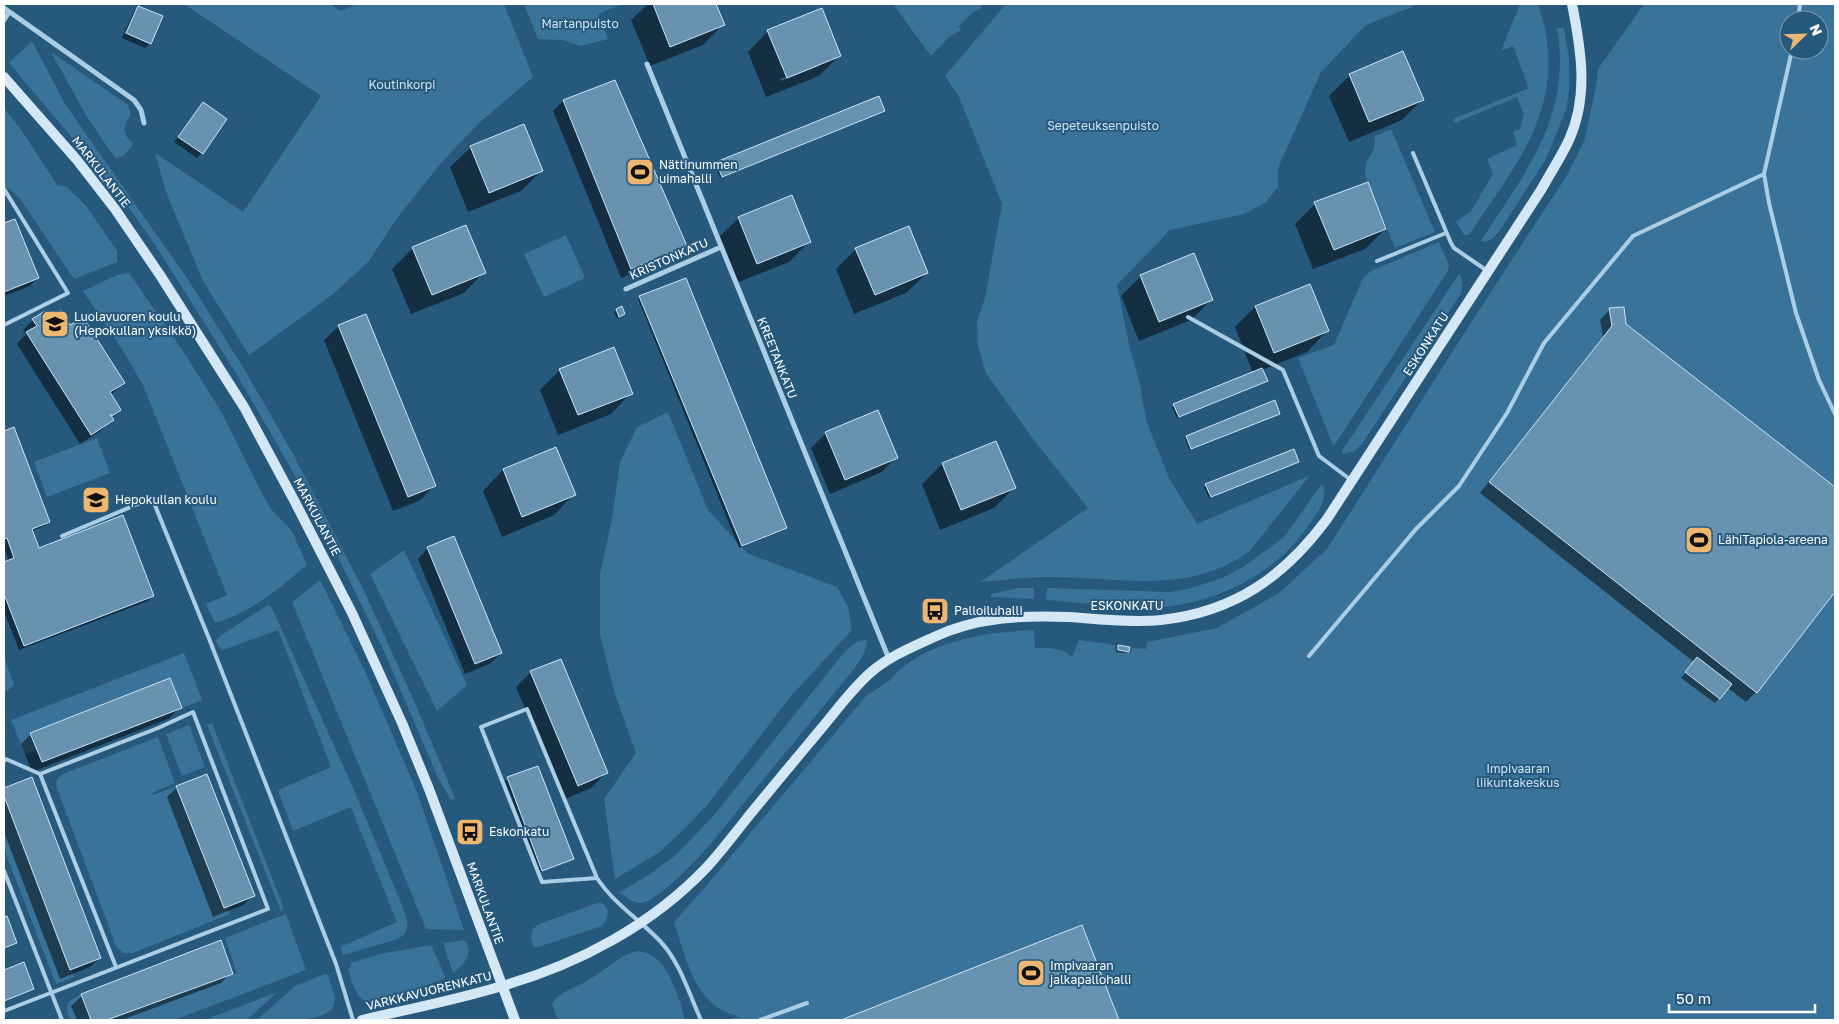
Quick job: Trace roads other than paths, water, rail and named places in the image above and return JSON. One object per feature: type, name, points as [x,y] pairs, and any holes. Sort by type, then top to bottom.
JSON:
[{"type":"street","name":"ESKONKATU","points":[[502,986],[582,955],[620,937],[641,924],[672,900],[708,866],[855,688],[870,673],[889,659],[938,635],[985,621],[1041,616],[1159,620],[1185,616],[1226,603],[1262,585],[1295,558],[1311,541],[1327,519],[1541,190],[1569,139],[1576,120],[1582,70],[1581,51],[1572,4]]},
{"type":"street","points":[[4,8],[134,100],[141,110],[144,122]]},
{"type":"street","points":[[4,20],[9,12]]},
{"type":"street","name":"KREETANKATU","points":[[647,64],[889,659]]},
{"type":"street","name":"MARKULANTIE","points":[[4,77],[77,160],[115,209],[160,275],[258,433],[330,569],[375,662],[429,789],[515,1020]]},
{"type":"street","name":"KRISTONKATU","points":[[626,289],[721,247]]},
{"type":"street","name":"VARKKAVUORENKATU","points":[[362,1020],[502,986]]},
{"type":"lane","points":[[1790,60],[1764,174],[1768,203],[1796,313],[1819,380],[1835,414]]},
{"type":"lane","points":[[1413,153],[1454,248],[1488,271]]},
{"type":"lane","points":[[1309,656],[1416,529],[1459,486],[1507,413],[1544,343],[1633,236],[1764,174]]},
{"type":"lane","points":[[4,188],[68,293],[4,326]]},
{"type":"lane","points":[[1377,261],[1446,233]]},
{"type":"lane","points":[[1188,317],[1283,370],[1319,456],[1351,480]]},
{"type":"lane","points":[[62,536],[152,498],[336,964],[353,1020]]},
{"type":"lane","points":[[597,878],[542,882],[481,728],[527,709],[597,878],[604,890],[660,941],[668,951],[677,966],[701,1020]]},
{"type":"lane","points":[[4,1010],[268,909],[193,712],[158,728],[40,774]]},
{"type":"lane","points":[[4,760],[6,759],[40,774],[116,967]]},
{"type":"lane","points":[[4,871],[62,1020]]},
{"type":"lane","points":[[762,1020],[808,1002]]},
{"type":"place","name":"Nättinummen uimahalli","points":[[640,172]]},
{"type":"place","name":"Luolavuoren koulu (Hepokullan yksikkö)","points":[[55,324]]},
{"type":"place","name":"Hepokullan koulu","points":[[96,500]]},
{"type":"place","name":"LähiTapiola-areena","points":[[1699,540]]},
{"type":"place","name":"Palloiluhalli","points":[[935,611]]},
{"type":"place","name":"Eskonkatu","points":[[470,832]]},
{"type":"place","name":"Impivaaran jalkapallohalli","points":[[1031,973]]},
{"type":"park label","name":"Martanpuisto","points":[[580,24]]},
{"type":"park label","name":"Koutinkorpi","points":[[402,85]]},
{"type":"park label","name":"Sepeteuksenpuisto","points":[[1103,126]]},
{"type":"park label","name":"Impivaaran liikuntakeskus","points":[[1518,776]]}]
